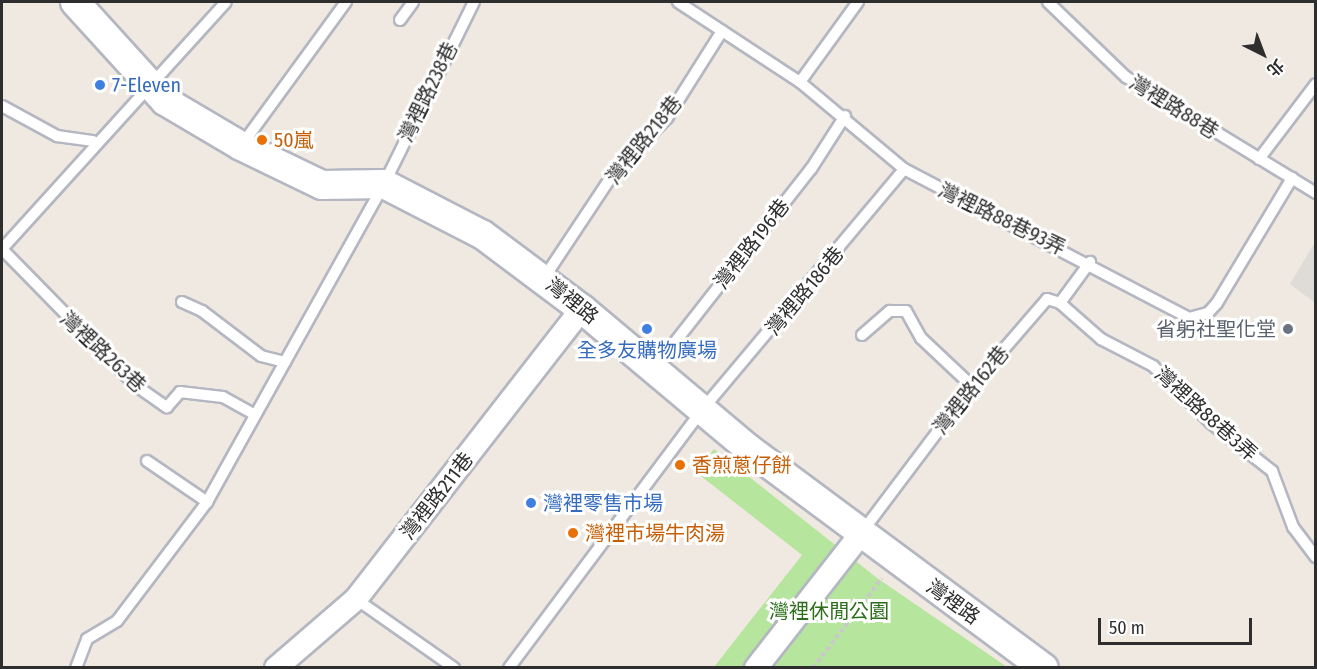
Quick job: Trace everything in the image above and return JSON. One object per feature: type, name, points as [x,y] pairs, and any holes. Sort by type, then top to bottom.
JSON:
[{"type":"street","name":"灣裡路","points":[[75,2],[151,87],[241,146],[322,185],[384,184],[475,230],[544,278],[702,410],[860,535],[1044,668]]},
{"type":"street","name":"灣裡路211巷","points":[[276,668],[356,599],[582,309]]},
{"type":"street","points":[[756,668],[860,535]]},
{"type":"lane","name":"灣裡路263巷","points":[[226,2],[151,87],[94,141],[2,249],[135,386],[167,407],[180,392],[223,397],[252,413]]},
{"type":"lane","points":[[241,146],[346,2]]},
{"type":"lane","points":[[400,20],[413,2]]},
{"type":"lane","name":"灣裡路238巷","points":[[76,668],[87,639],[117,621],[207,502],[252,413],[285,362],[384,184],[474,2]]},
{"type":"lane","name":"灣裡路88巷93弄","points":[[678,2],[800,82],[845,116],[904,169],[977,212],[1090,262],[1189,318],[1199,317],[1217,303],[1292,178]]},
{"type":"lane","points":[[800,82],[858,2]]},
{"type":"lane","name":"灣裡路88巷","points":[[1048,2],[1126,77],[1316,193]]},
{"type":"lane","name":"灣裡路218巷","points":[[544,278],[617,168],[667,118],[722,31]]},
{"type":"lane","points":[[1259,159],[1316,84]]},
{"type":"lane","points":[[2,106],[57,136],[94,141]]},
{"type":"lane","name":"灣裡路196巷","points":[[654,369],[811,169],[845,116]]},
{"type":"lane","name":"灣裡路186巷","points":[[509,668],[702,410],[904,169]]},
{"type":"lane","points":[[1060,303],[1090,262]]},
{"type":"lane","name":"灣裡路162巷","points":[[860,535],[972,386],[1047,299],[1060,303]]},
{"type":"lane","points":[[182,302],[202,311],[261,356],[285,362]]},
{"type":"lane","name":"灣裡路88巷3弄","points":[[1060,303],[1101,339],[1153,366],[1211,423],[1272,471],[1293,527],[1316,557]]},
{"type":"lane","points":[[862,335],[890,312],[906,311],[921,338],[972,386]]},
{"type":"lane","points":[[147,461],[207,502]]},
{"type":"lane","points":[[356,599],[454,668]]},
{"type":"path","points":[[813,668],[897,561]]},
{"type":"green space","name":"灣裡休閒公園","points":[[714,449],[877,578],[1007,667],[714,667],[802,555],[697,473]]},
{"type":"shaded area","points":[[1315,242],[1315,303],[1290,284]]},
{"type":"place","name":"7-Eleven","points":[[100,85]]},
{"type":"place","name":"50嵐","points":[[262,140]]},
{"type":"place","name":"全多友購物廣場","points":[[647,329]]},
{"type":"place","name":"省躬社聖化堂","points":[[1288,329]]},
{"type":"place","name":"香煎蔥仔餅","points":[[680,465]]},
{"type":"place","name":"灣裡零售市場","points":[[531,503]]},
{"type":"place","name":"灣裡市場牛肉湯","points":[[573,533]]}]
